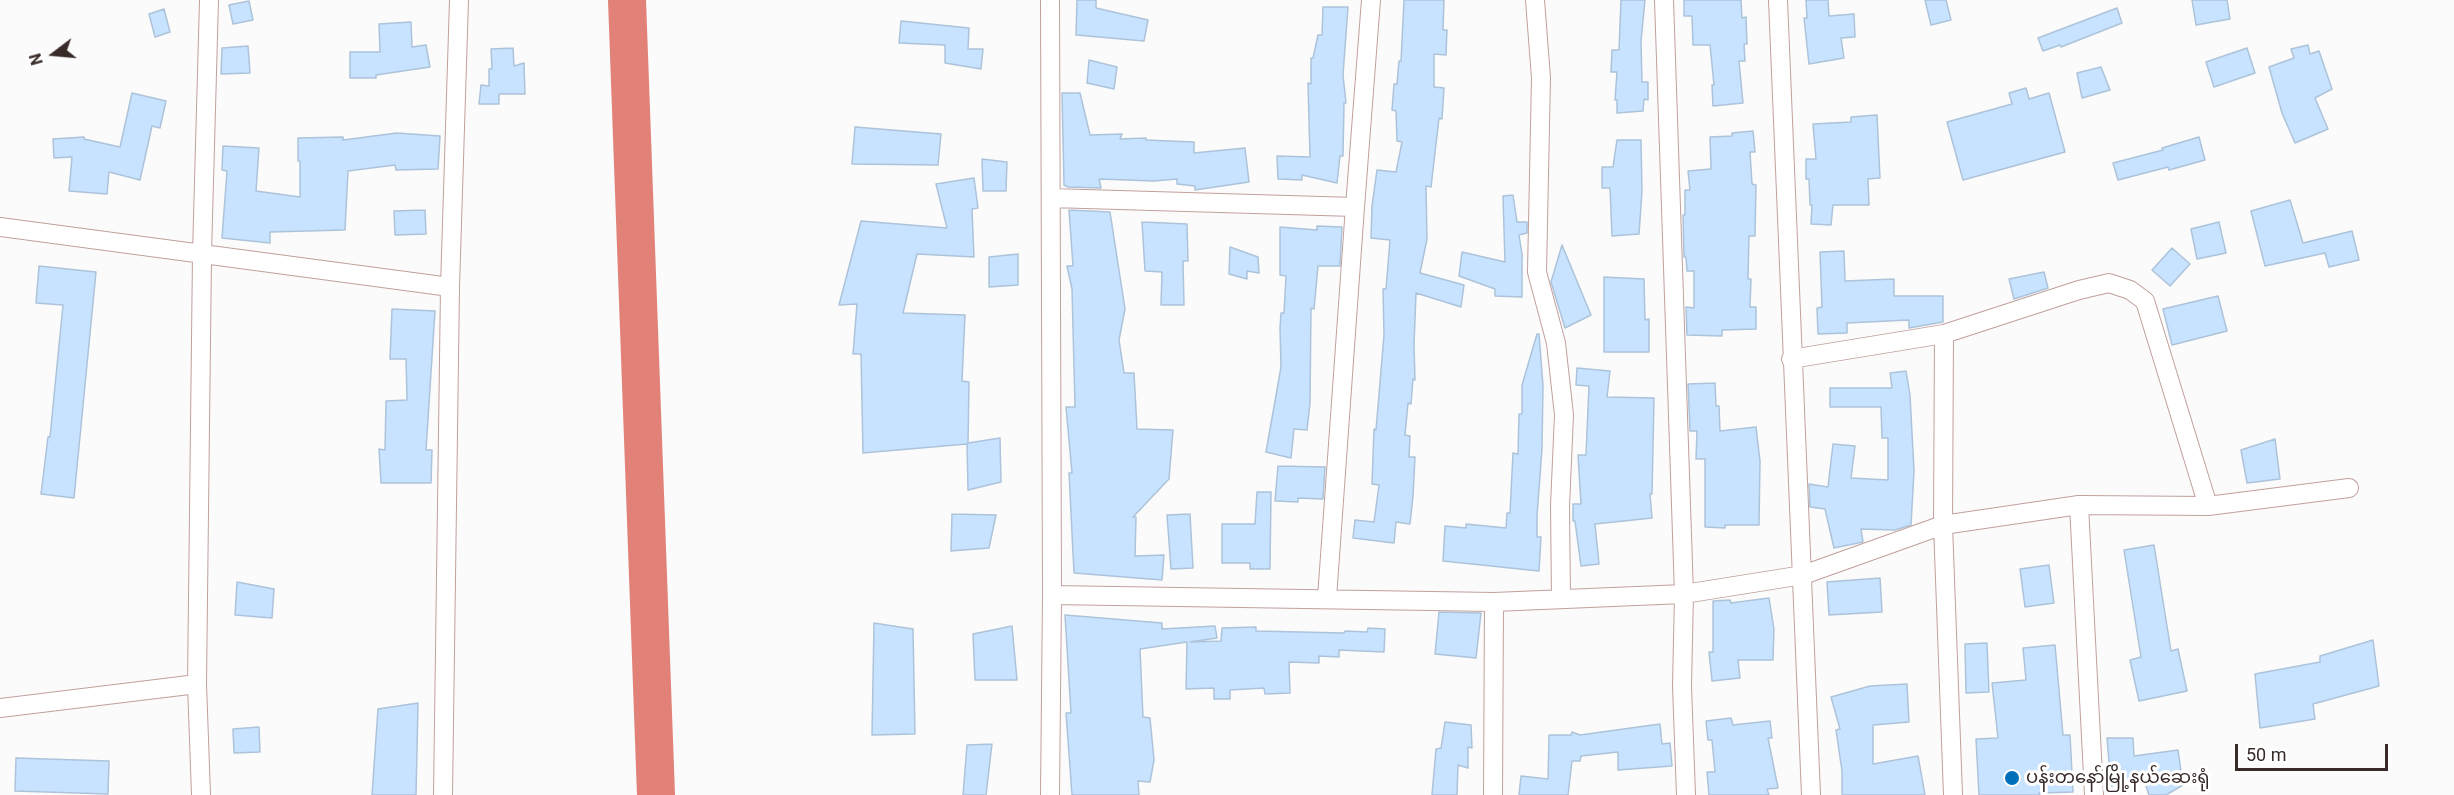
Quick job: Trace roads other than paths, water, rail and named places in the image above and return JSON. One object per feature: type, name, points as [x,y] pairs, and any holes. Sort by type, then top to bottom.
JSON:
[{"type":"street","points":[[201,795],[197,684],[202,254],[209,0]]},
{"type":"street","points":[[443,795],[450,287],[459,0]]},
{"type":"street","points":[[1050,0],[1052,595],[1050,795]]},
{"type":"street","points":[[1327,598],[1371,0]]},
{"type":"street","points":[[1535,0],[1541,78],[1537,272],[1556,343],[1563,415],[1560,506],[1561,599]]},
{"type":"street","points":[[1664,0],[1684,594],[1682,686],[1686,795]]},
{"type":"street","points":[[1778,0],[1791,359],[1803,575],[1811,795]]},
{"type":"street","points":[[1051,198],[1355,207]]},
{"type":"street","points":[[0,226],[450,287]]},
{"type":"street","points":[[1791,359],[1944,334],[2109,282],[2130,290],[2145,301],[2208,506]]},
{"type":"street","points":[[1944,334],[1943,525],[1953,795]]},
{"type":"street","points":[[1052,595],[1494,602],[1684,594],[1803,575],[1943,525],[2079,505],[2208,506],[2349,488]]},
{"type":"street","points":[[2079,505],[2094,795]]},
{"type":"street","points":[[1493,795],[1494,602]]},
{"type":"street","points":[[0,708],[197,684]]},
{"type":"waterway","points":[[627,0],[656,795]]},
{"type":"place","name":"ပန်းတနော်မြို့နယ်ဆေးရုံ","points":[[2012,778]]}]
